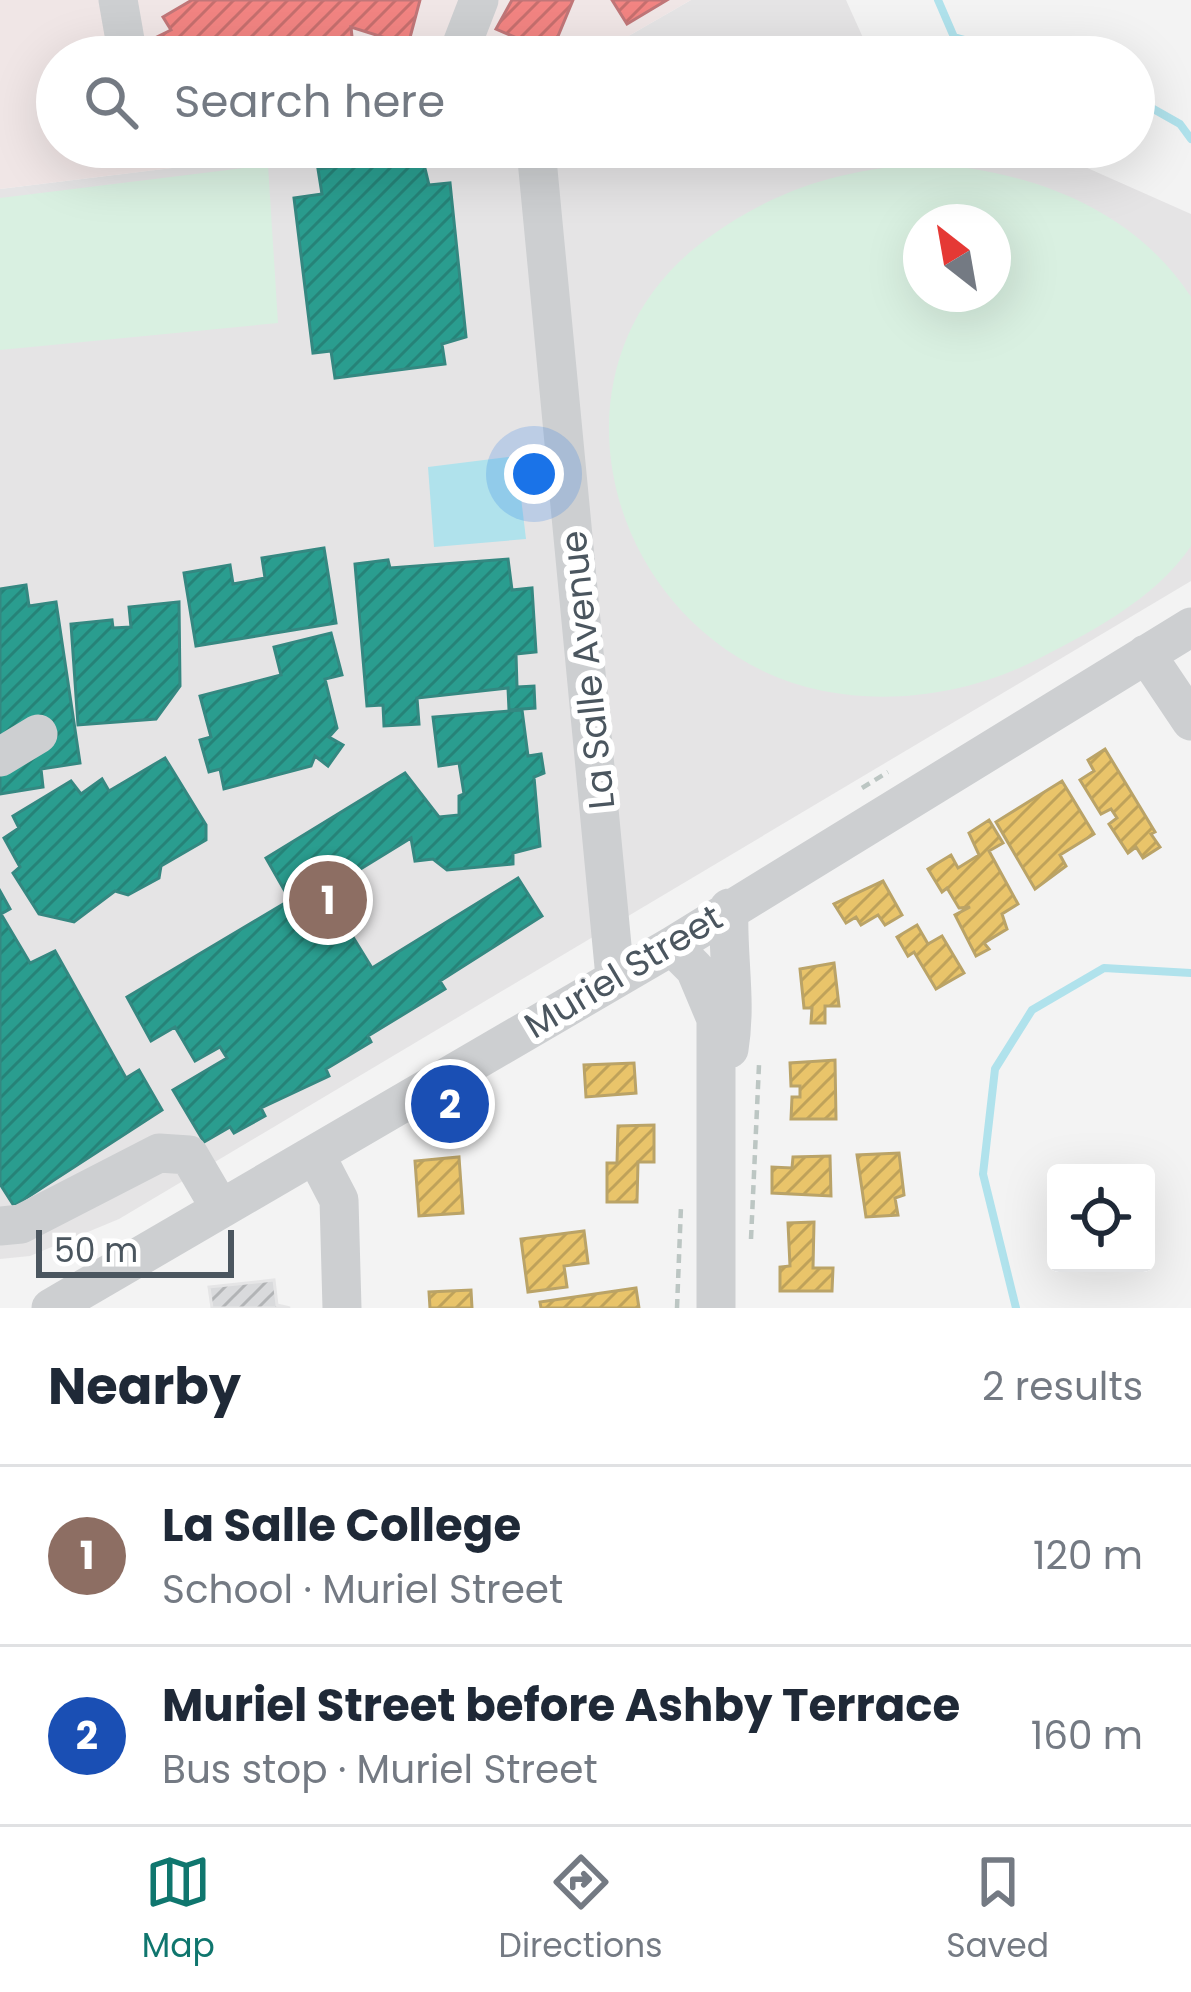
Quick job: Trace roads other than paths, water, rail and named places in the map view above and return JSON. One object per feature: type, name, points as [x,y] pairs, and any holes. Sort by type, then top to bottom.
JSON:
[{"type":"street","points":[[118,0],[124,36]]},
{"type":"street","points":[[465,36],[479,0]]},
{"type":"street","name":"La Salle Avenue","points":[[538,168],[615,977]]},
{"type":"street","name":"Muriel Street","points":[[51,1308],[672,946],[1191,627]]},
{"type":"street","points":[[1146,654],[1191,721]]},
{"type":"street","points":[[0,757],[38,734]]},
{"type":"street","points":[[719,1107],[737,1003],[728,949],[729,908]]},
{"type":"street","points":[[672,946],[695,969],[716,1019],[716,1308]]},
{"type":"street","points":[[0,1226],[21,1224],[159,1153],[189,1155],[220,1208]]},
{"type":"street","points":[[315,1154],[339,1200],[342,1308]]},
{"type":"water","points":[[516,456],[526,539],[434,547],[428,467]]},
{"type":"waterway","points":[[938,0],[954,36]]},
{"type":"waterway","points":[[1155,110],[1180,124],[1191,139]]},
{"type":"waterway","points":[[1016,1308],[983,1174],[995,1069],[1032,1010],[1104,968],[1191,973]]},
{"type":"place","name":"La Salle College","points":[[328,900]]},
{"type":"place","name":"Muriel Street before Ashby Terrace","points":[[450,1104]]}]
